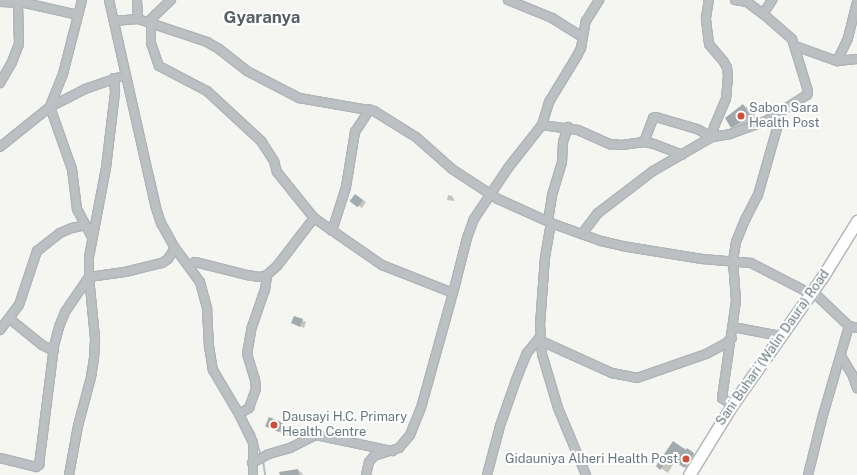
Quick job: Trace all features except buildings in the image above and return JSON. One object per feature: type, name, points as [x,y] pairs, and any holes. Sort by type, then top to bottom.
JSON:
[{"type":"street","points":[[82,0],[61,81],[50,106],[72,169],[78,210],[92,237]]},
{"type":"street","points":[[109,0],[156,208],[162,224],[175,248],[193,264],[200,282],[206,304],[208,346],[212,370],[239,414],[253,443],[252,469]]},
{"type":"street","points":[[134,19],[137,0]]},
{"type":"street","points":[[171,0],[150,22],[151,43],[159,66],[207,91],[261,140],[274,161],[278,172],[314,218],[382,265],[453,293]]},
{"type":"street","points":[[508,0],[552,18],[582,37]]},
{"type":"street","points":[[366,475],[369,462],[374,456],[399,448],[410,435],[421,408],[467,238],[474,219],[508,168],[542,126],[549,102],[577,56],[586,21],[599,0]]},
{"type":"street","points":[[709,0],[706,18],[709,44],[724,62],[727,68],[728,76],[726,99],[714,128],[712,137]]},
{"type":"street","points":[[582,234],[598,213],[653,171],[712,137],[730,134],[766,121],[805,97],[808,91],[799,67],[795,46],[792,39],[747,1],[735,0]]},
{"type":"street","points":[[763,14],[772,0]]},
{"type":"street","points":[[0,2],[18,3],[78,15]]},
{"type":"street","points":[[837,61],[848,38],[857,2]]},
{"type":"street","points":[[0,83],[12,62],[19,44],[18,3]]},
{"type":"street","points":[[114,21],[134,19],[150,22],[207,42],[219,49],[246,71],[299,98],[370,109],[416,137],[452,169],[490,194],[549,222],[622,246],[702,259],[751,263],[811,292],[853,327],[841,356],[808,475]]},
{"type":"street","points":[[795,46],[837,61],[857,59]]},
{"type":"street","points":[[0,147],[50,106],[85,89],[125,74]]},
{"type":"street","points":[[69,475],[78,426],[94,359],[94,338],[89,277],[92,237],[106,168],[115,92],[114,78]]},
{"type":"street","points":[[332,230],[346,187],[355,132],[370,109]]},
{"type":"street","points":[[732,405],[722,398],[732,338],[736,301],[733,262],[736,242],[758,195],[782,111]]},
{"type":"street","points":[[644,142],[654,118],[656,117],[697,129],[712,137]]},
{"type":"street","points":[[542,126],[568,127],[610,144],[622,145],[644,142],[654,144],[682,155]]},
{"type":"street","points":[[568,127],[563,142],[562,162],[552,195],[545,257],[540,326],[542,354],[558,408],[586,475]]},
{"type":"street","points":[[193,264],[260,277],[267,275],[276,266],[314,218]]},
{"type":"street","name":"Sani Buhari (Walin Daura) Road","points":[[690,475],[732,405],[811,292],[857,221]]},
{"type":"street","points":[[0,330],[10,319],[19,305],[37,251],[60,233],[86,225]]},
{"type":"street","points":[[0,458],[36,467],[39,465],[54,351],[59,327],[65,312],[89,277],[125,272],[162,264],[168,259],[175,248]]},
{"type":"street","points":[[239,414],[249,408],[256,388],[247,354],[252,327],[265,290],[267,275]]},
{"type":"street","points":[[10,319],[42,345],[54,351]]},
{"type":"street","points":[[733,327],[780,336]]},
{"type":"street","points":[[541,338],[605,370],[637,378],[706,354],[725,344],[732,338]]},
{"type":"street","points":[[487,475],[500,426],[516,380],[527,353],[541,338]]},
{"type":"street","points":[[841,356],[852,374],[857,388]]},
{"type":"street","points":[[245,475],[269,454],[290,448],[316,435],[392,451]]},
{"type":"waterway","points":[[153,175],[161,211]]},
{"type":"waterway","points":[[195,268],[201,277]]},
{"type":"waterway","points":[[245,418],[254,433],[261,456]]},
{"type":"waterway","points":[[263,460],[265,475]]},
{"type":"place","name":"Sabon Sara Health Post","points":[[741,116]]},
{"type":"place","name":"Dausayi H.C. Primary Health Centre","points":[[274,425]]},
{"type":"place","name":"Gidauniya Alheri Health Post","points":[[686,459]]},
{"type":"district","name":"Gyaranya","points":[[262,18]]}]
